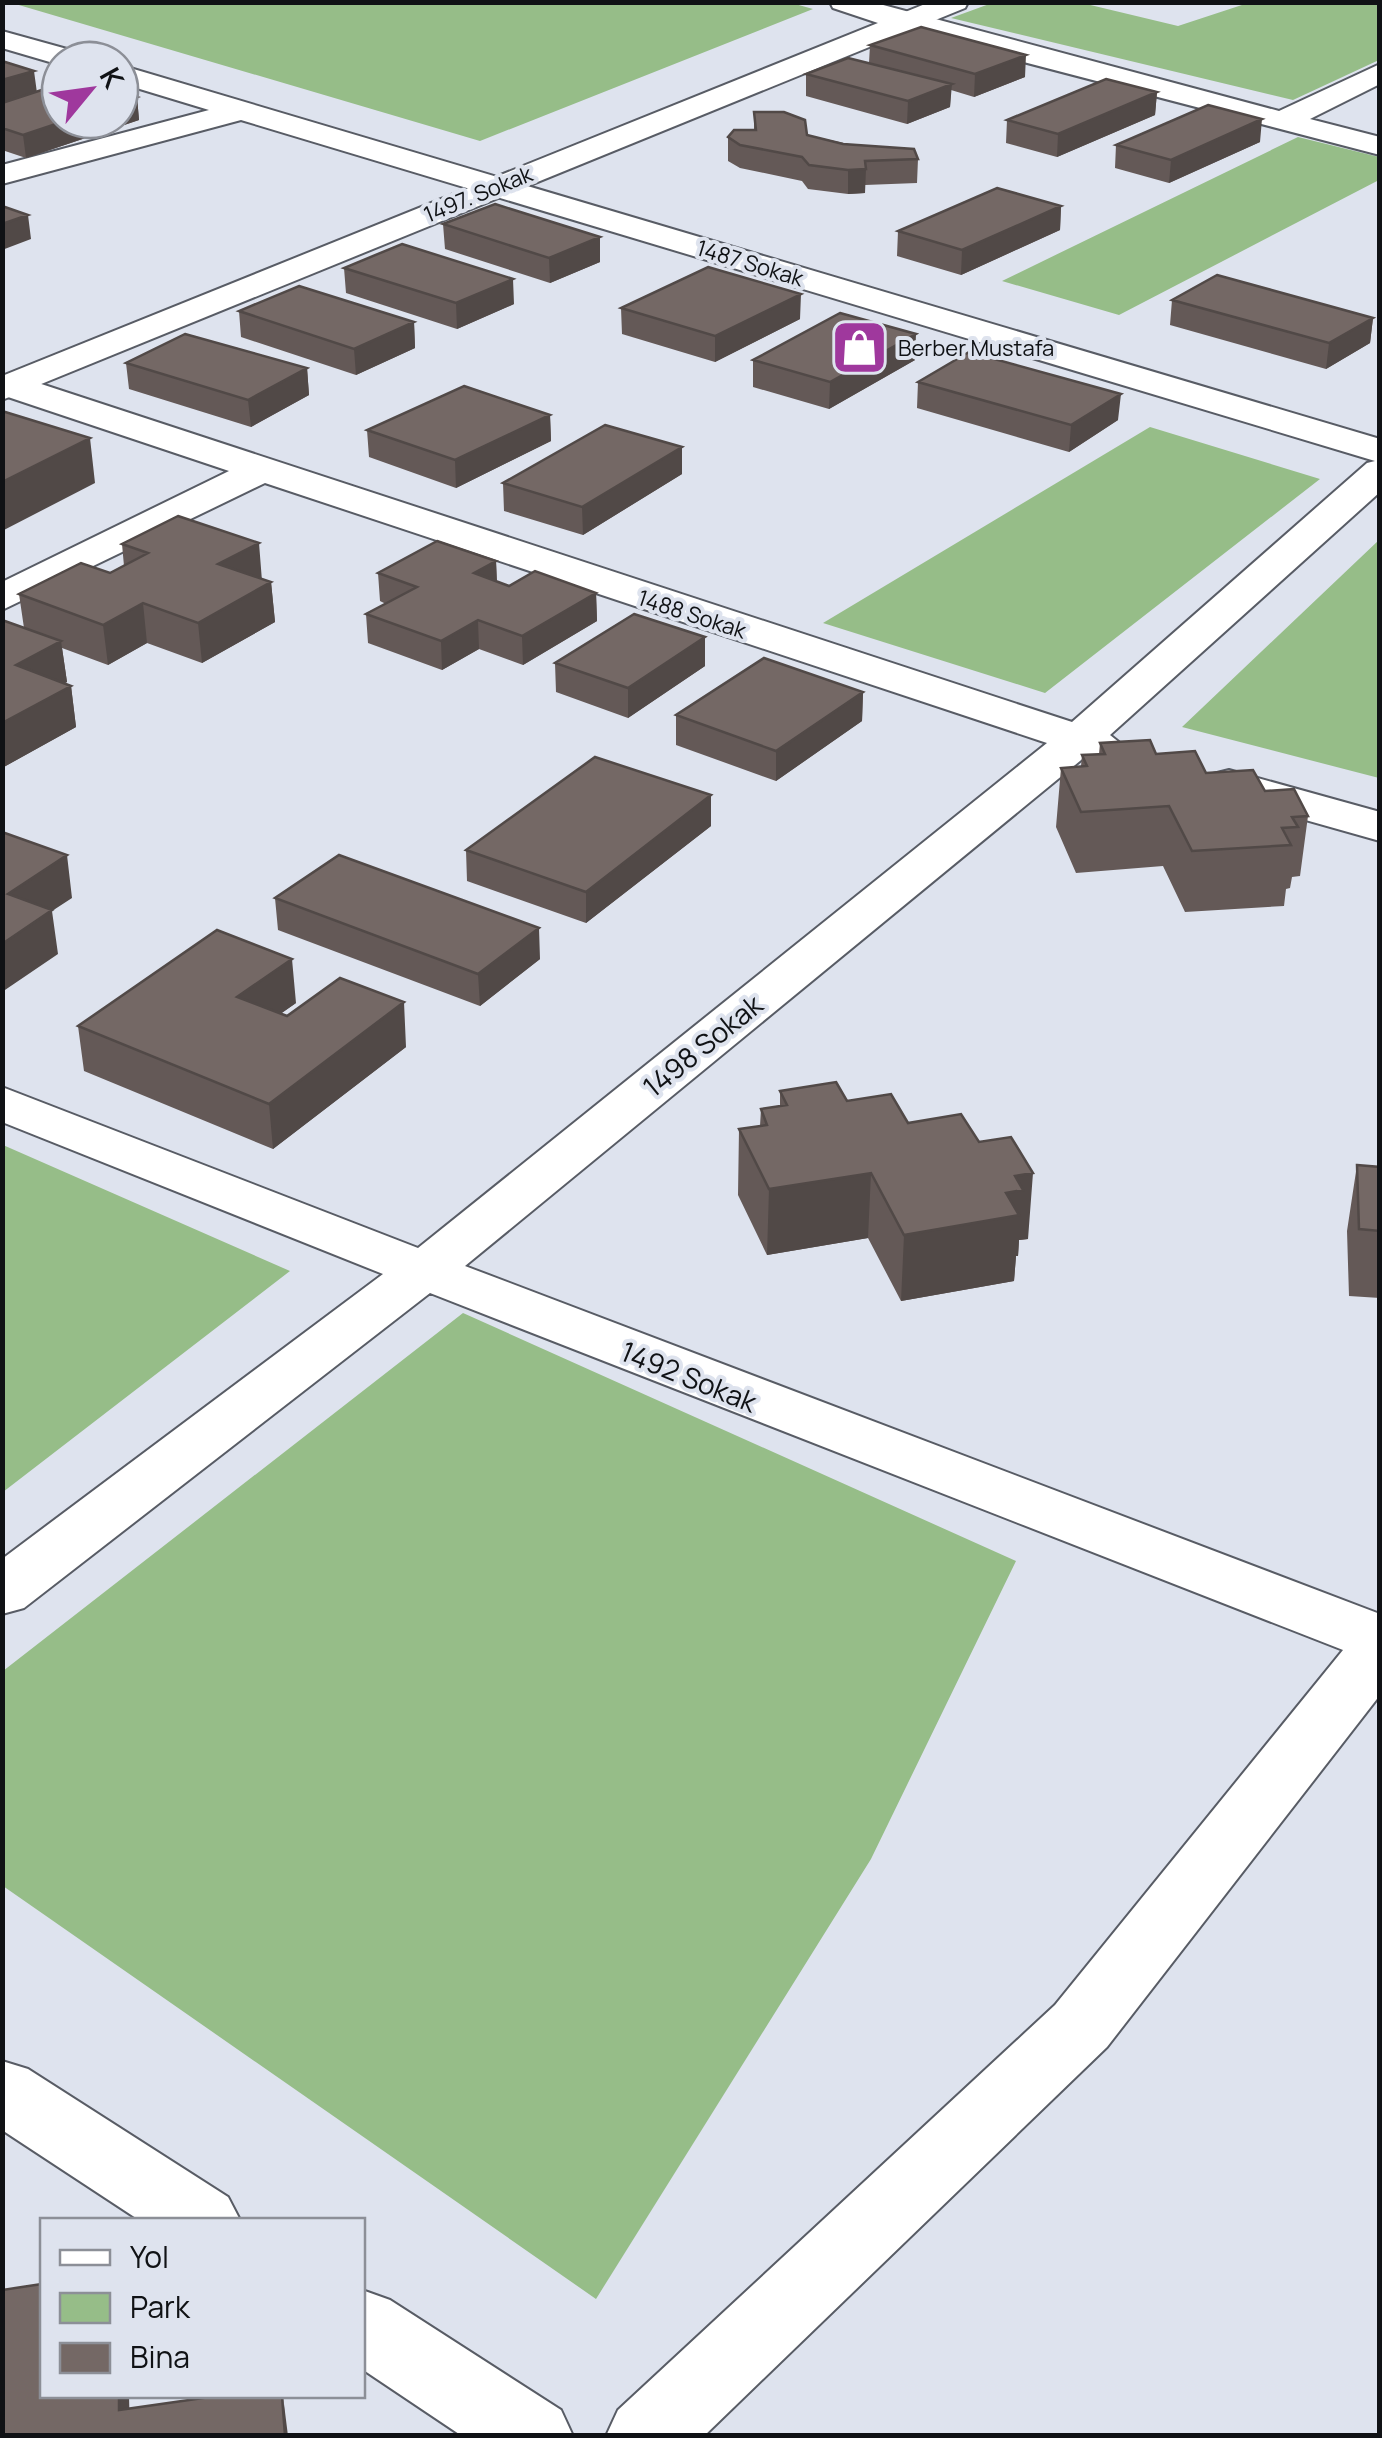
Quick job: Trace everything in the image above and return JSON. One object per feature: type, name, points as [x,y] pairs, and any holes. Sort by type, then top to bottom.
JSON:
[{"type":"street","name":"1497. Sokak","points":[[4,379],[460,175],[878,10],[955,2]]},
{"type":"street","name":"1497. Sokak","points":[[4,379],[496,186],[878,10]]},
{"type":"street","points":[[878,10],[1380,146]]},
{"type":"street","points":[[2,38],[40,50]]},
{"type":"street","points":[[1281,121],[1380,73]]},
{"type":"street","name":"1487 Sokak","points":[[140,80],[1380,452]]},
{"type":"street","points":[[2,175],[243,110]]},
{"type":"street","name":"1488 Sokak","points":[[4,379],[258,471],[1134,756]]},
{"type":"street","name":"1498 Sokak","points":[[2,1592],[425,1270],[1078,740],[1380,470]]},
{"type":"street","points":[[2,598],[258,471]]},
{"type":"street","points":[[1191,772],[1380,827]]},
{"type":"street","name":"1492 Sokak","points":[[3,1104],[774,1409],[1380,1639]]},
{"type":"street","points":[[648,2436],[1081,2026],[1380,1650]]},
{"type":"street","points":[[2,2091],[199,2218]]},
{"type":"street","points":[[365,2327],[532,2436]]},
{"type":"green space","points":[[788,2],[813,9],[480,141],[12,3]]},
{"type":"green space","points":[[992,3],[1082,3],[1178,26],[1248,3],[1379,3],[1379,60],[1293,100],[951,18]]},
{"type":"green space","points":[[1298,137],[1379,157],[1379,180],[1119,315],[1002,281]]},
{"type":"green space","points":[[1150,427],[1320,479],[1045,693],[823,623]]},
{"type":"green space","points":[[1379,540],[1379,778],[1182,727]]},
{"type":"green space","points":[[3,1145],[290,1271],[3,1492]]},
{"type":"green space","points":[[463,1313],[1016,1561],[871,1859],[596,2299],[3,1886],[3,1671]]},
{"type":"building","points":[[921,27],[1026,55],[975,74],[870,45]]},
{"type":"building","points":[[848,58],[952,84],[908,101],[806,74]]},
{"type":"building","points":[[2,61],[34,71],[2,80]]},
{"type":"building","points":[[1106,79],[1157,92],[1058,134],[1007,120]]},
{"type":"building","points":[[40,91],[40,129],[23,135],[2,128],[2,103]]},
{"type":"building","points":[[1208,105],[1262,119],[1171,160],[1116,145]]},
{"type":"building","points":[[754,112],[784,112],[805,120],[807,135],[843,144],[914,149],[918,159],[865,161],[866,169],[848,170],[809,165],[802,157],[740,145],[728,137],[734,130],[756,130]]},
{"type":"building","points":[[997,188],[1061,206],[962,250],[898,231]]},
{"type":"building","points":[[495,204],[600,237],[549,258],[443,224]]},
{"type":"building","points":[[2,206],[28,215],[2,224]]},
{"type":"building","points":[[402,244],[513,279],[456,303],[344,268]]},
{"type":"building","points":[[708,267],[801,294],[715,336],[621,308]]},
{"type":"building","points":[[1217,275],[1373,318],[1329,343],[1172,300]]},
{"type":"building","points":[[299,286],[414,322],[354,349],[239,311]]},
{"type":"building","points":[[840,313],[916,334],[830,382],[753,360]]},
{"type":"building","points":[[185,334],[307,368],[248,400],[126,363]]},
{"type":"building","points":[[969,352],[1121,394],[1071,425],[918,382]]},
{"type":"building","points":[[464,386],[550,415],[455,460],[367,430]]},
{"type":"building","points":[[2,411],[90,438],[2,482]]},
{"type":"building","points":[[605,425],[682,447],[582,507],[503,483]]},
{"type":"building","points":[[178,516],[259,543],[218,564],[271,582],[198,623],[143,603],[103,625],[19,594],[81,563],[110,573],[148,553],[122,544]]},
{"type":"building","points":[[437,541],[496,561],[474,573],[509,586],[535,571],[596,593],[522,636],[478,620],[441,641],[366,614],[417,587],[378,573]]},
{"type":"building","points":[[634,614],[705,637],[628,688],[555,663]]},
{"type":"building","points":[[2,620],[61,641],[16,665],[71,686],[2,723]]},
{"type":"building","points":[[764,658],[863,692],[776,751],[676,715]]},
{"type":"building","points":[[1150,740],[1156,754],[1195,751],[1206,773],[1253,770],[1265,791],[1294,789],[1308,816],[1292,817],[1298,827],[1282,828],[1291,845],[1192,851],[1169,806],[1081,812],[1061,768],[1087,766],[1082,755],[1105,754],[1100,743]]},
{"type":"building","points":[[595,757],[711,795],[586,892],[466,850]]},
{"type":"building","points":[[2,832],[67,855],[8,894],[52,910],[2,944]]},
{"type":"building","points":[[339,855],[539,928],[478,974],[275,898]]},
{"type":"building","points":[[217,930],[292,959],[237,997],[287,1016],[340,978],[404,1002],[269,1104],[78,1026]]},
{"type":"building","points":[[836,1082],[847,1101],[891,1094],[908,1123],[961,1114],[979,1142],[1011,1137],[1033,1173],[1015,1176],[1023,1190],[1006,1193],[1019,1215],[904,1235],[871,1173],[769,1189],[739,1129],[767,1125],[761,1109],[787,1105],[780,1091]]},
{"type":"building","points":[[1357,1165],[1380,1167],[1380,1231],[1359,1229]]},
{"type":"building","points":[[40,2284],[40,2398],[119,2398],[119,2410],[203,2398],[282,2398],[285,2436],[2,2436],[2,2290]]},
{"type":"place","name":"Berber Mustafa","points":[[859,348]]}]
